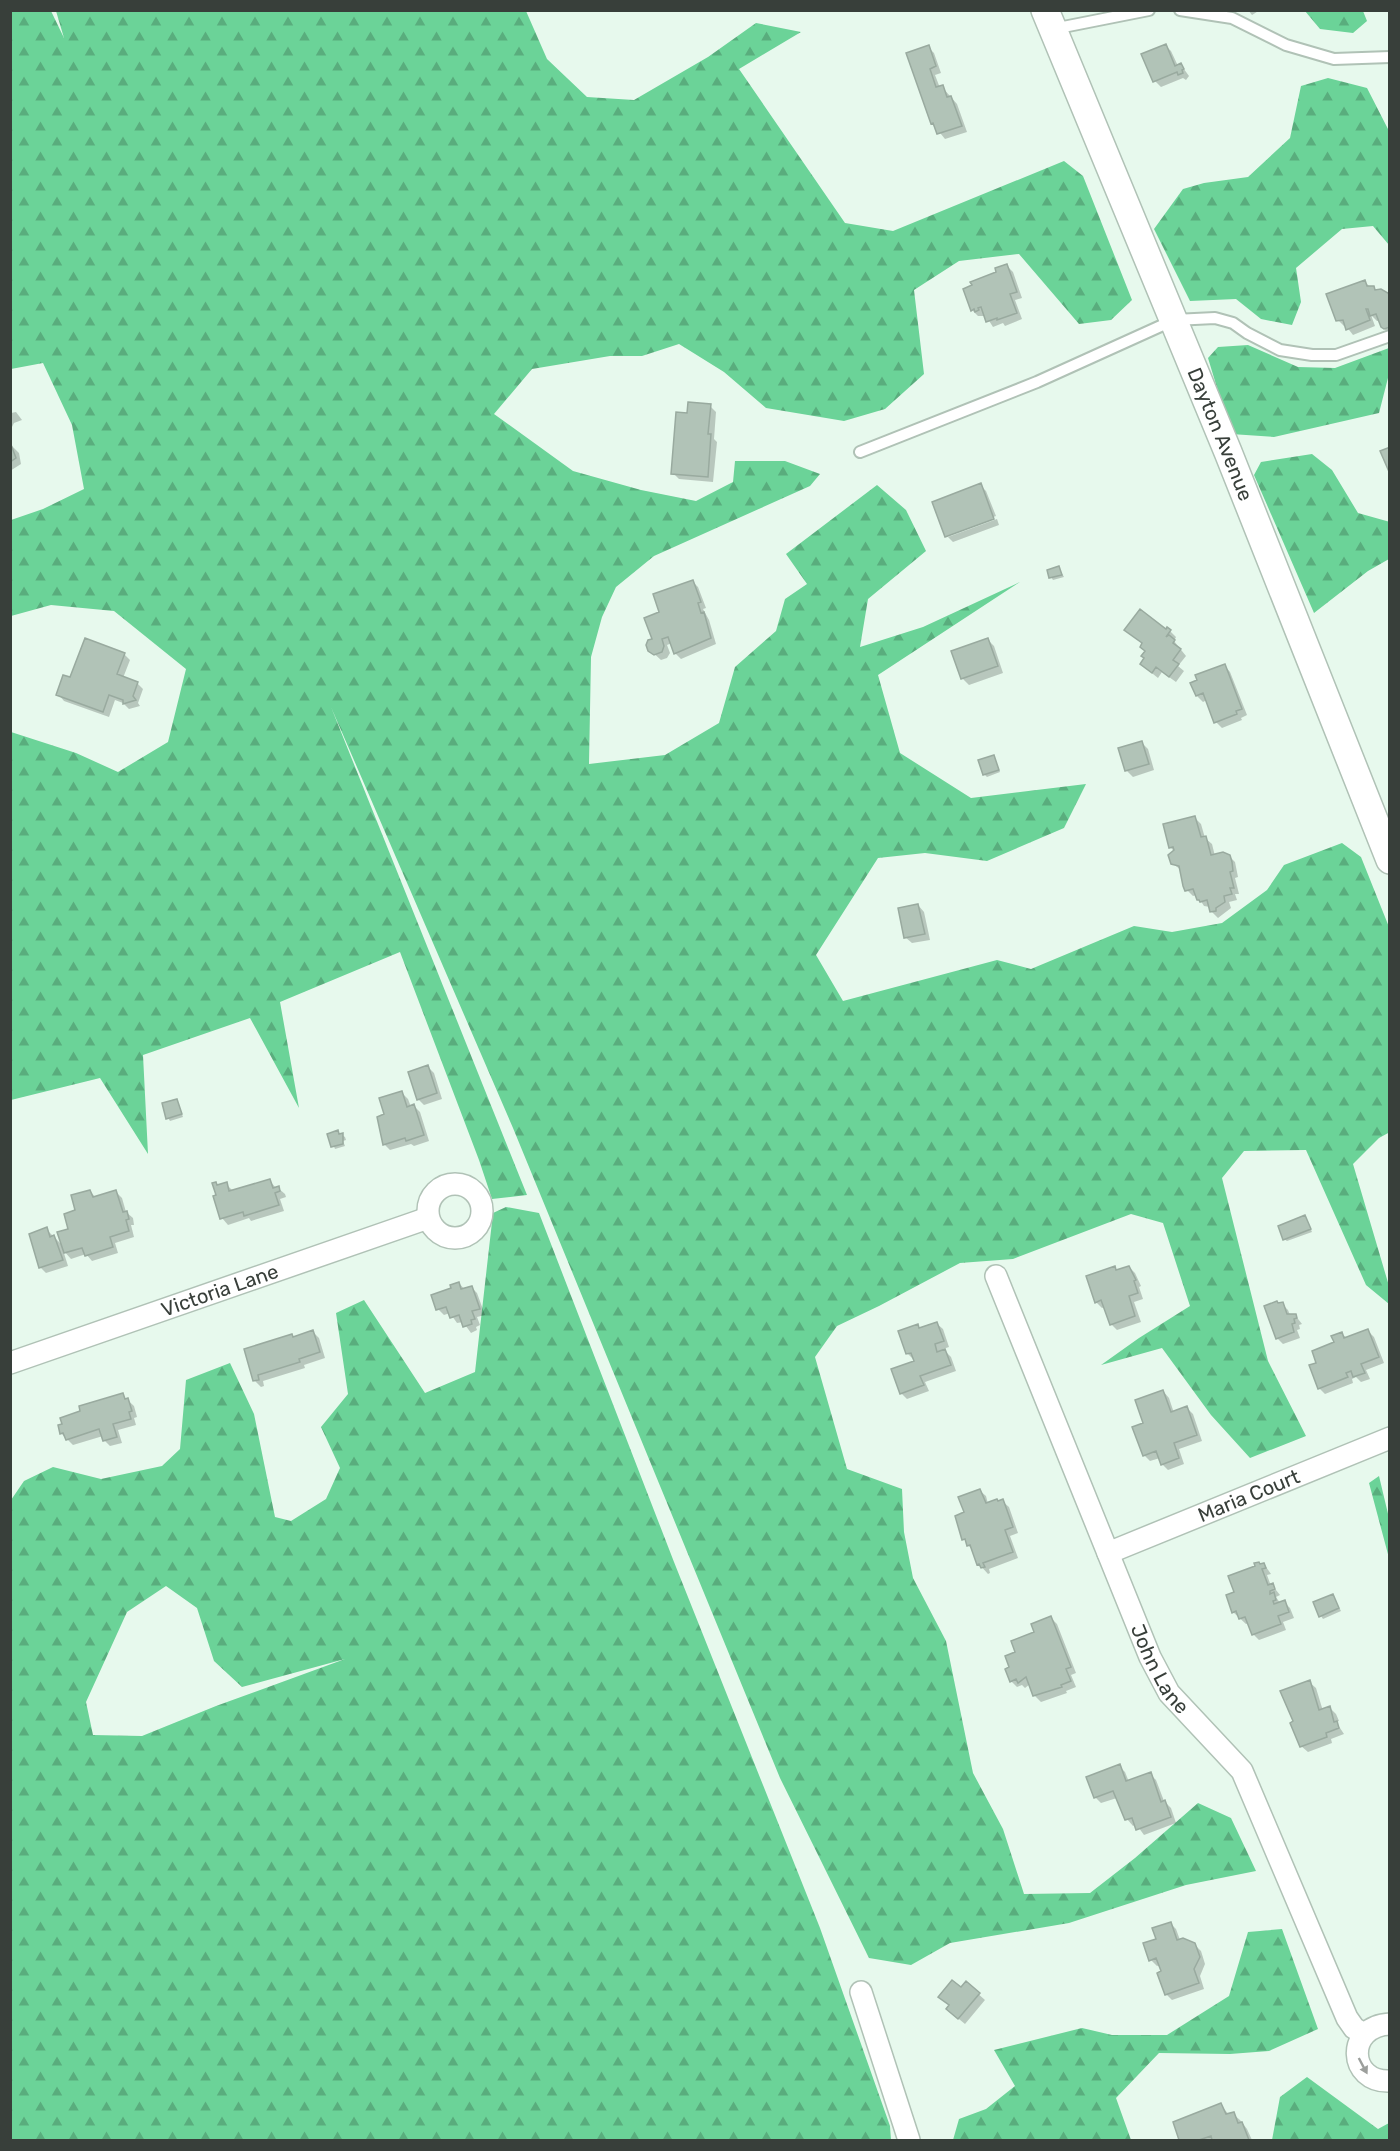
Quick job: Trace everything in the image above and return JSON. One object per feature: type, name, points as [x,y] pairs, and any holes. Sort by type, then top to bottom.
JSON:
[{"type":"street","name":"Dayton Avenue","points":[[1049,20],[1174,320],[1389,860]]},
{"type":"street","name":"Victoria Lane","points":[[10,1363],[428,1218]]},
{"type":"street","name":"John Lane","points":[[996,1276],[1150,1657],[1169,1693],[1242,1771],[1347,2018],[1354,2028],[1364,2034]]},
{"type":"street","name":"Maria Court","points":[[1108,1553],[1389,1438]]},
{"type":"street","points":[[861,1992],[909,2140]]},
{"type":"street","points":[[1389,2024],[1371,2028],[1359,2042],[1357,2051],[1358,2061],[1369,2076],[1377,2080],[1389,2081]]},
{"type":"lane","points":[[1049,20],[1149,10]]},
{"type":"lane","points":[[1180,10],[1232,18],[1286,45],[1334,59],[1389,57]]},
{"type":"lane","points":[[860,452],[1037,382],[1174,320],[1215,318],[1233,323],[1280,350],[1312,355],[1336,355],[1389,336]]},
{"type":"green space","points":[[11,10],[51,11],[64,38],[56,11],[526,11],[547,59],[587,97],[634,100],[708,57],[756,23],[801,32],[739,69],[845,223],[893,231],[1064,161],[1083,176],[1132,300],[1111,320],[1079,324],[1019,254],[959,261],[914,290],[924,374],[885,409],[844,421],[766,408],[724,372],[679,344],[642,356],[610,356],[532,369],[494,414],[573,471],[641,490],[696,501],[733,482],[735,461],[785,461],[820,474],[810,486],[654,556],[616,587],[602,617],[591,657],[589,764],[665,755],[719,723],[735,667],[776,631],[785,599],[807,584],[786,554],[877,485],[906,510],[926,551],[868,599],[860,647],[923,627],[1020,582],[878,675],[900,753],[971,798],[1086,784],[1064,828],[987,861],[925,853],[878,858],[816,955],[843,1001],[997,960],[1031,969],[1134,926],[1172,932],[1222,923],[1267,890],[1284,865],[1342,843],[1361,857],[1389,927],[1390,1132],[1379,1138],[1353,1164],[1389,1286],[1389,1304],[1366,1285],[1306,1150],[1244,1151],[1222,1178],[1268,1361],[1306,1436],[1250,1458],[1211,1415],[1162,1348],[1101,1365],[1190,1306],[1163,1223],[1131,1214],[1013,1259],[960,1263],[837,1326],[815,1357],[847,1469],[902,1489],[904,1532],[913,1578],[946,1641],[973,1773],[1003,1829],[1024,1894],[1090,1893],[1135,1858],[1198,1803],[1231,1818],[1256,1871],[1186,1885],[1069,1923],[950,1943],[911,1965],[869,1958],[780,1778],[513,1128],[331,707],[527,1195],[492,1199],[400,952],[280,1002],[299,1108],[250,1018],[143,1055],[148,1154],[100,1078],[11,1100],[11,732],[76,753],[118,772],[168,742],[186,669],[114,611],[51,605],[11,616],[11,520],[43,509],[84,489],[72,425],[43,363],[11,369]]},
{"type":"green space","points":[[1305,11],[1363,11],[1367,21],[1353,33],[1320,29]]},
{"type":"green space","points":[[1328,78],[1367,88],[1389,131],[1389,245],[1373,226],[1342,229],[1296,268],[1301,302],[1292,325],[1261,319],[1236,299],[1190,301],[1154,229],[1183,189],[1204,183],[1248,177],[1290,138],[1301,86]]},
{"type":"green space","points":[[1248,345],[1298,367],[1335,368],[1389,348],[1389,374],[1379,413],[1274,437],[1231,434],[1208,358],[1218,347]]},
{"type":"green space","points":[[1312,454],[1332,470],[1358,513],[1390,522],[1389,559],[1368,571],[1314,613],[1254,475],[1261,462]]},
{"type":"green space","points":[[506,1207],[539,1213],[674,1562],[820,1928],[890,2126],[891,2140],[11,2140],[11,1500],[24,1481],[53,1467],[101,1479],[162,1466],[180,1449],[186,1380],[230,1363],[254,1414],[275,1517],[291,1521],[326,1499],[340,1468],[321,1427],[348,1394],[336,1313],[364,1300],[425,1393],[475,1372],[493,1213]],"holes":[[[166,1586],[197,1608],[214,1661],[242,1687],[345,1659],[216,1706],[142,1736],[93,1735],[86,1702],[127,1612]]]},
{"type":"green space","points":[[1379,1476],[1389,1518],[1389,1558],[1369,1483]]},
{"type":"green space","points":[[1282,1929],[1318,2029],[1269,2051],[1230,2054],[1159,2053],[1116,2098],[1131,2140],[953,2140],[959,2119],[986,2109],[1015,2086],[994,2050],[1082,2028],[1112,2035],[1167,2035],[1229,1996],[1248,1932]]},
{"type":"green space","points":[[1307,2077],[1378,2129],[1389,2123],[1389,2140],[1272,2140],[1280,2097]]},
{"type":"building","points":[[1166,44],[1175,66],[1181,63],[1183,73],[1178,75],[1177,72],[1153,82],[1141,54]]},
{"type":"building","points":[[929,45],[936,66],[930,69],[936,87],[943,85],[947,97],[951,96],[962,126],[937,134],[933,123],[931,124],[906,53]]},
{"type":"building","points":[[1007,264],[1017,292],[1010,294],[1017,313],[986,322],[981,307],[975,312],[974,309],[971,311],[963,289],[972,285],[970,282],[996,272],[995,268]]},
{"type":"building","points":[[1365,280],[1367,286],[1374,286],[1375,290],[1381,289],[1390,296],[1390,327],[1384,329],[1381,327],[1376,314],[1370,316],[1366,309],[1370,320],[1346,330],[1343,320],[1336,321],[1326,294]]},
{"type":"building","points":[[688,402],[711,404],[708,477],[671,474],[676,412],[687,413]]},
{"type":"building","points":[[10,442],[16,458],[10,462]]},
{"type":"building","points":[[1390,447],[1390,474],[1380,451]]},
{"type":"building","points":[[981,483],[994,519],[945,537],[932,502]]},
{"type":"building","points":[[1059,566],[1062,575],[1049,578],[1047,570]]},
{"type":"building","points":[[693,580],[701,602],[698,603],[701,613],[704,612],[711,638],[674,654],[668,637],[662,639],[664,646],[662,652],[654,655],[648,651],[646,645],[648,640],[652,639],[644,618],[659,612],[653,594]]},
{"type":"building","points":[[1140,609],[1166,629],[1167,627],[1171,630],[1166,637],[1169,635],[1175,640],[1173,643],[1181,649],[1173,660],[1179,664],[1169,677],[1156,667],[1152,673],[1140,664],[1144,658],[1141,656],[1145,651],[1140,647],[1142,643],[1124,630]]},
{"type":"building","points":[[85,638],[125,653],[117,674],[138,682],[133,696],[136,700],[123,704],[123,700],[109,695],[103,712],[56,695],[63,675],[70,677]]},
{"type":"building","points":[[988,638],[998,666],[961,679],[951,651]]},
{"type":"building","points":[[1225,664],[1242,709],[1236,711],[1237,714],[1214,723],[1203,693],[1196,696],[1190,683],[1197,680],[1195,675]]},
{"type":"building","points":[[1142,741],[1149,764],[1125,771],[1118,748]]},
{"type":"building","points":[[994,755],[999,770],[983,775],[978,760]]},
{"type":"building","points":[[1195,816],[1201,837],[1206,836],[1211,855],[1223,852],[1230,855],[1232,862],[1233,871],[1230,872],[1234,888],[1230,888],[1232,894],[1224,896],[1225,902],[1216,908],[1216,911],[1210,912],[1207,900],[1200,902],[1197,900],[1193,889],[1185,891],[1179,866],[1171,864],[1168,855],[1174,850],[1173,847],[1169,848],[1163,824]]},
{"type":"building","points":[[918,904],[925,934],[904,938],[898,908]]},
{"type":"building","points":[[428,1065],[437,1093],[417,1100],[408,1072]]},
{"type":"building","points":[[402,1091],[407,1107],[414,1104],[424,1135],[383,1145],[377,1117],[384,1114],[379,1098]]},
{"type":"building","points":[[177,1099],[182,1114],[166,1119],[162,1103]]},
{"type":"building","points":[[338,1130],[339,1134],[343,1133],[343,1144],[331,1147],[327,1134]]},
{"type":"building","points":[[270,1179],[273,1188],[279,1186],[280,1191],[275,1193],[279,1205],[244,1216],[243,1212],[220,1219],[213,1196],[216,1195],[212,1183],[216,1182],[217,1185],[227,1182],[229,1191]]},
{"type":"building","points":[[90,1190],[93,1197],[116,1190],[123,1212],[127,1211],[129,1219],[126,1220],[129,1231],[110,1237],[113,1247],[85,1256],[82,1248],[64,1253],[57,1232],[68,1229],[64,1214],[75,1210],[71,1195]]},
{"type":"building","points":[[1305,1215],[1311,1229],[1283,1240],[1278,1226]]},
{"type":"building","points":[[47,1227],[50,1237],[54,1235],[63,1260],[39,1268],[29,1234]]},
{"type":"building","points":[[1115,1266],[1116,1270],[1129,1266],[1136,1280],[1134,1281],[1138,1293],[1129,1296],[1135,1316],[1110,1325],[1101,1300],[1095,1303],[1086,1276]]},
{"type":"building","points":[[459,1282],[461,1289],[472,1286],[480,1309],[472,1311],[475,1319],[471,1320],[472,1324],[463,1327],[459,1315],[450,1318],[446,1307],[436,1310],[431,1295],[451,1288],[450,1285]]},
{"type":"building","points":[[1277,1301],[1278,1303],[1283,1302],[1287,1314],[1296,1314],[1297,1318],[1292,1324],[1294,1332],[1276,1339],[1264,1306]]},
{"type":"building","points":[[937,1322],[944,1341],[935,1344],[937,1352],[945,1349],[951,1365],[920,1376],[924,1385],[900,1394],[891,1369],[914,1361],[911,1353],[906,1354],[898,1331],[918,1324],[919,1328]]},
{"type":"building","points":[[1368,1329],[1379,1357],[1361,1364],[1365,1373],[1353,1377],[1351,1371],[1346,1373],[1348,1377],[1318,1389],[1309,1365],[1316,1363],[1312,1351],[1334,1342],[1331,1336],[1342,1332],[1344,1338]]},
{"type":"building","points":[[313,1330],[320,1352],[299,1359],[300,1362],[258,1375],[259,1380],[253,1381],[244,1349]]},
{"type":"building","points":[[1163,1390],[1171,1412],[1187,1406],[1197,1435],[1174,1443],[1179,1458],[1161,1465],[1156,1451],[1143,1456],[1132,1427],[1143,1423],[1135,1400]]},
{"type":"building","points":[[123,1393],[125,1399],[128,1398],[132,1411],[129,1412],[131,1419],[113,1424],[117,1437],[103,1441],[99,1429],[66,1440],[63,1433],[60,1434],[58,1425],[62,1424],[60,1418],[80,1411],[79,1406]]},
{"type":"building","points":[[980,1489],[986,1503],[1003,1499],[1013,1527],[1005,1530],[1013,1552],[983,1563],[985,1567],[981,1568],[979,1564],[977,1565],[970,1545],[967,1546],[965,1539],[962,1540],[955,1516],[964,1512],[958,1497]]},
{"type":"building","points":[[1254,1563],[1264,1563],[1266,1568],[1262,1569],[1268,1585],[1273,1583],[1275,1589],[1270,1591],[1270,1594],[1274,1592],[1276,1600],[1273,1601],[1274,1604],[1285,1600],[1289,1612],[1278,1616],[1281,1624],[1252,1635],[1245,1617],[1239,1619],[1236,1611],[1232,1613],[1226,1595],[1234,1592],[1228,1576],[1255,1566]]},
{"type":"building","points":[[1333,1594],[1339,1608],[1319,1617],[1313,1602]]},
{"type":"building","points":[[1051,1616],[1071,1667],[1066,1669],[1071,1681],[1061,1685],[1062,1687],[1033,1696],[1026,1677],[1018,1683],[1016,1679],[1010,1682],[1005,1669],[1009,1667],[1005,1656],[1015,1652],[1011,1641],[1034,1632],[1031,1624]]},
{"type":"building","points":[[1310,1680],[1319,1710],[1330,1706],[1334,1722],[1337,1721],[1339,1728],[1326,1733],[1327,1737],[1300,1747],[1290,1723],[1293,1721],[1280,1691]]},
{"type":"building","points":[[1120,1764],[1126,1781],[1151,1772],[1161,1802],[1165,1800],[1171,1817],[1136,1830],[1132,1818],[1125,1820],[1113,1791],[1094,1798],[1086,1777]]},
{"type":"building","points":[[1171,1922],[1177,1940],[1183,1938],[1195,1943],[1200,1957],[1194,1969],[1199,1983],[1165,1995],[1157,1973],[1161,1971],[1156,1958],[1149,1961],[1143,1943],[1156,1939],[1152,1928]]},
{"type":"building","points":[[952,1980],[961,1987],[966,1981],[980,1993],[958,2019],[946,2009],[949,2005],[938,1997]]},
{"type":"building","points":[[1221,2103],[1226,2114],[1234,2112],[1238,2123],[1242,2122],[1249,2140],[1212,2140],[1211,2136],[1199,2140],[1179,2140],[1173,2122]]}]
